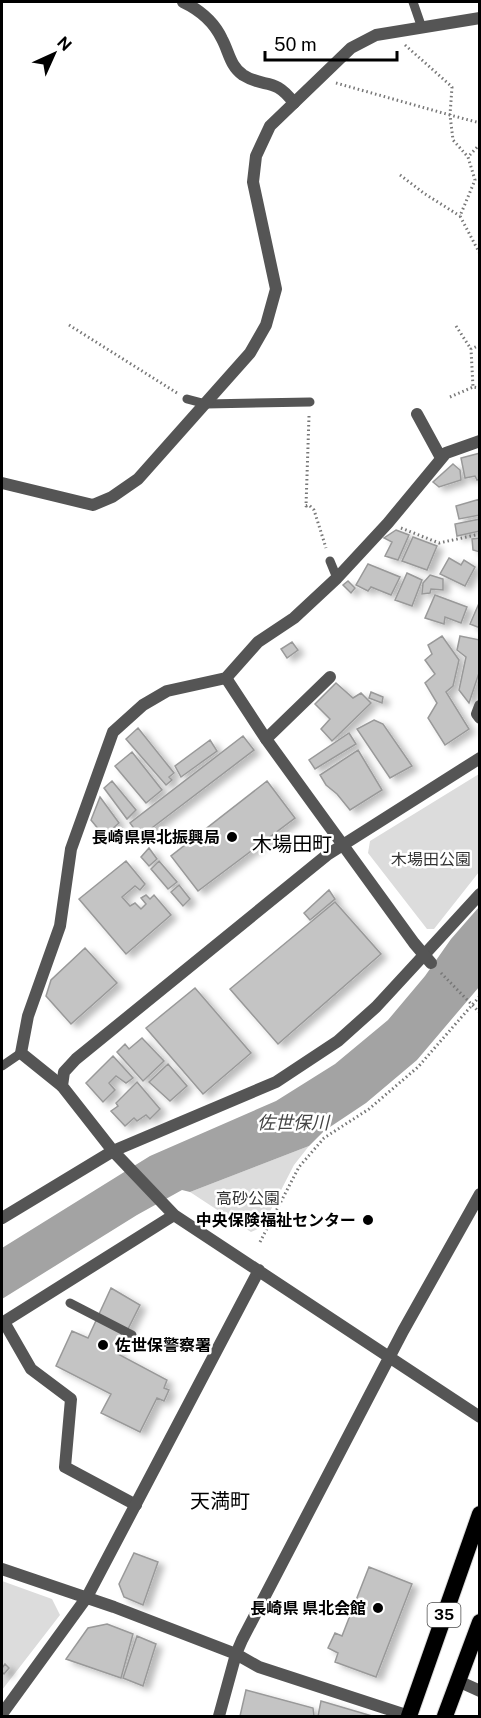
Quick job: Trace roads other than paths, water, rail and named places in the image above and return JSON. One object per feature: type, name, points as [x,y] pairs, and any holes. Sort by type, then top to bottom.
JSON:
[{"type":"highway","name":"35","points":[[409,1716],[480,1514]]},
{"type":"highway","name":"35","points":[[445,1716],[480,1622]]},
{"type":"street","points":[[183,2],[211,21],[223,40],[232,64],[244,75],[276,85],[285,91],[294,103]]},
{"type":"street","points":[[2,483],[93,505],[112,497],[138,479],[250,353],[266,325],[276,290],[253,182],[256,156],[270,126],[351,48],[376,35],[480,18]]},
{"type":"street","points":[[417,414],[441,458]]},
{"type":"street","points":[[480,441],[446,453],[388,523],[337,578],[294,618],[258,642],[226,678],[167,691],[143,705],[113,732],[71,849],[60,926],[28,1016],[21,1053],[62,1086],[113,1152],[174,1215],[480,1417]]},
{"type":"street","points":[[266,738],[330,677]]},
{"type":"street","points":[[226,678],[266,738],[427,959]]},
{"type":"street","points":[[480,706],[477,714],[480,718]]},
{"type":"street","points":[[62,1086],[64,1072],[76,1059],[327,855],[480,758]]},
{"type":"street","points":[[2,1218],[113,1152],[276,1082],[338,1041],[427,959],[480,894]]},
{"type":"street","points":[[219,1716],[236,1654],[390,1356],[480,1194]]},
{"type":"street","points":[[136,1505],[64,1467],[71,1399],[31,1369],[3,1323],[174,1215]]},
{"type":"street","points":[[2,1714],[87,1597],[259,1270]]},
{"type":"street","points":[[2,1569],[87,1597],[236,1654],[259,1667],[409,1716]]},
{"type":"street","points":[[458,1681],[480,1691]]},
{"type":"lane","points":[[413,2],[422,28]]},
{"type":"lane","points":[[187,399],[206,404],[309,402]]},
{"type":"lane","points":[[330,561],[337,578]]},
{"type":"lane","points":[[2,1066],[21,1053]]},
{"type":"lane","points":[[70,1303],[132,1335]]},
{"type":"water","name":"佐世保川","points":[[479,907],[479,987],[417,1060],[366,1103],[324,1131],[309,1146],[190,1192],[182,1190],[137,1215],[2,1299],[2,1248],[150,1156],[276,1101],[335,1064],[388,1020]]},
{"type":"place","name":"長崎県県北振興局","points":[[232,837]]},
{"type":"place","name":"中央保険福祉センター","points":[[368,1220]]},
{"type":"place","name":"佐世保警察署","points":[[103,1345]]},
{"type":"place","name":"長崎県 県北会館","points":[[378,1608]]},
{"type":"district","name":"木場田町","points":[[292,844]]},
{"type":"district","name":"天満町","points":[[220,1501]]},
{"type":"park label","name":"木場田公園","points":[[431,859]]},
{"type":"park label","name":"高砂公園","points":[[248,1198]]}]
